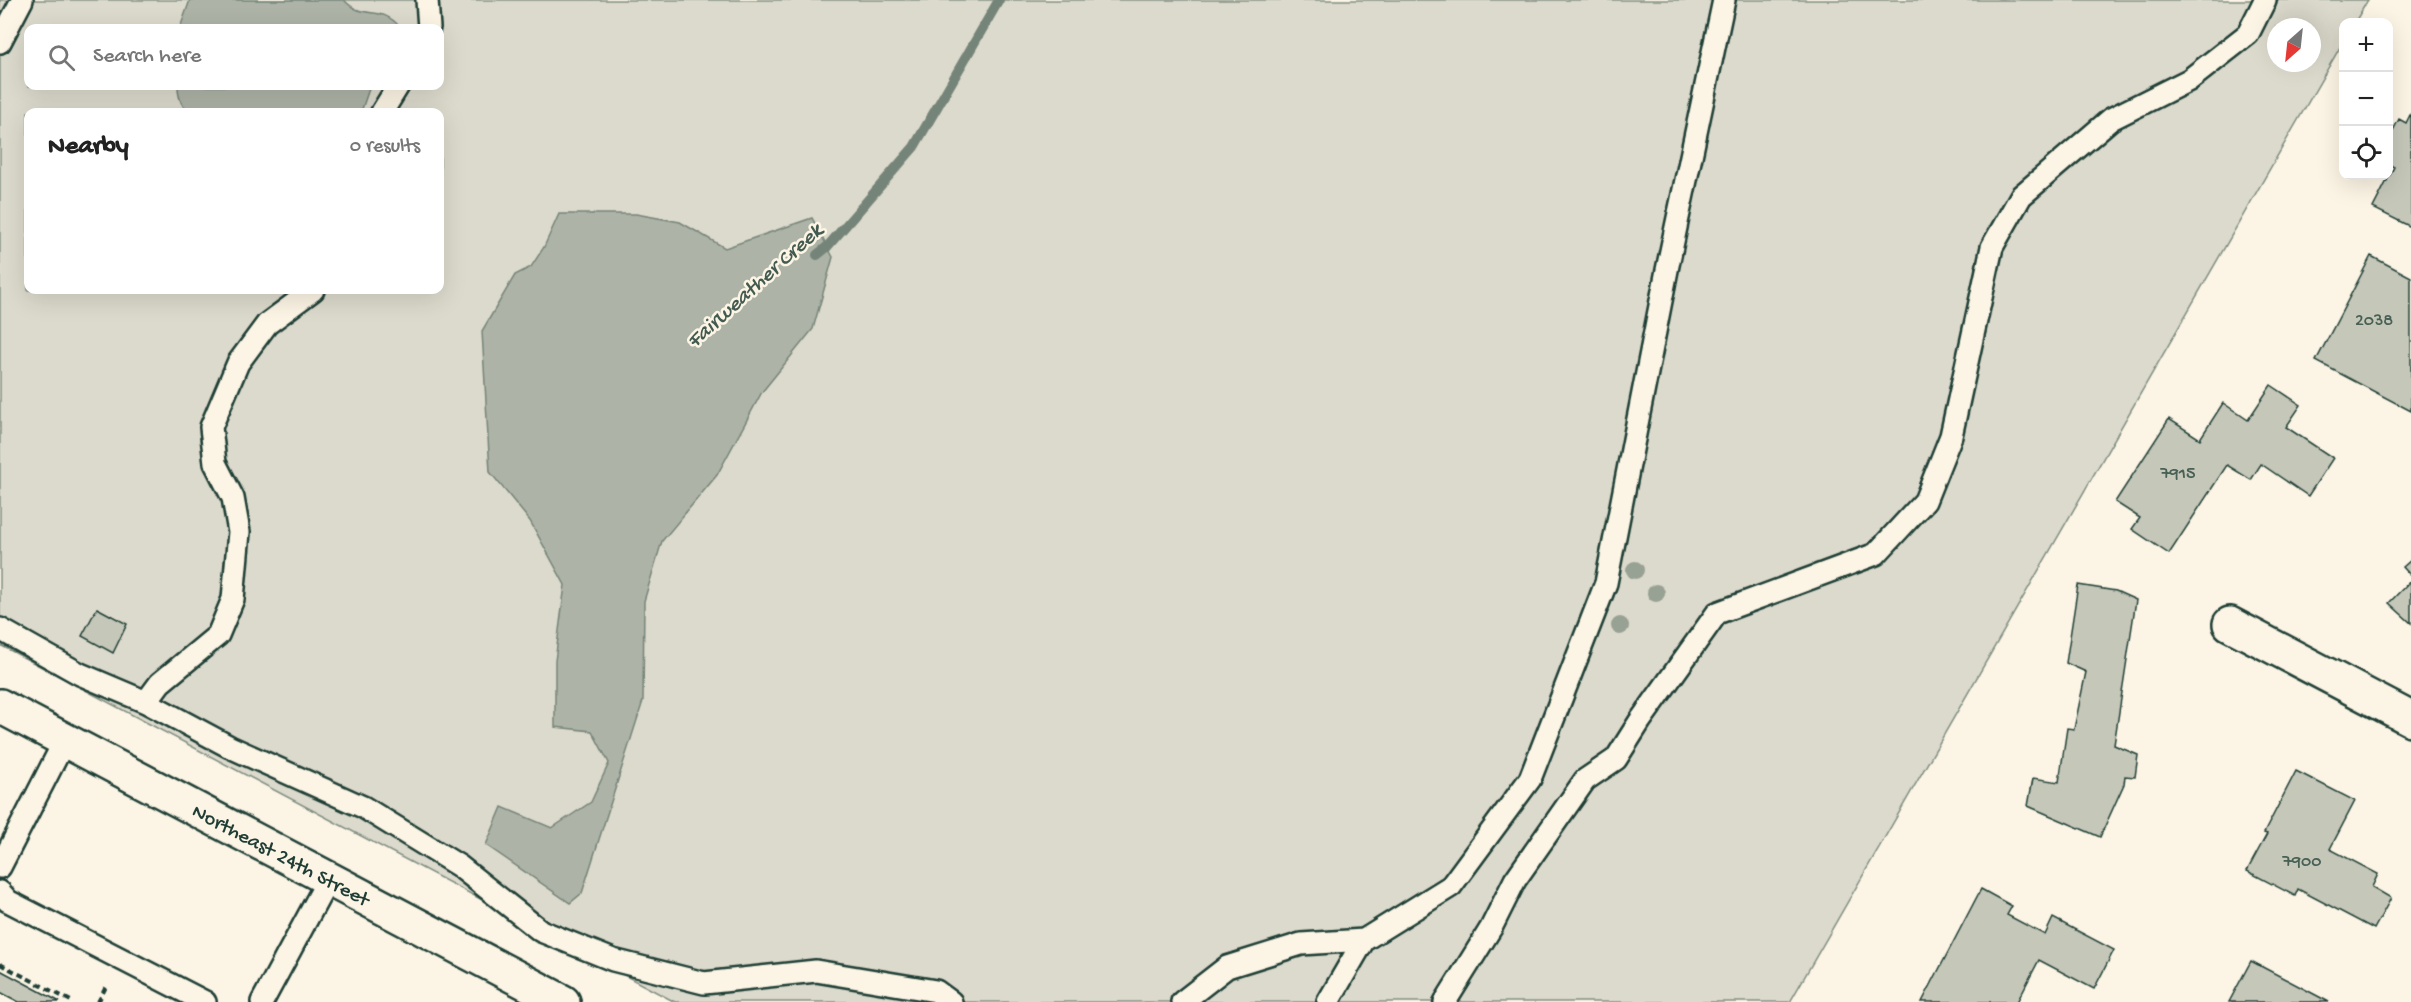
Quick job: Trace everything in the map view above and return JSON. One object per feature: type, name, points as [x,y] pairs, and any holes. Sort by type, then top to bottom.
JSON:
[{"type":"main road","points":[[2230,624],[2411,719]]},
{"type":"main road","name":"Northeast 24th Street","points":[[0,706],[563,1002]]},
{"type":"lane","points":[[0,42],[22,0]]},
{"type":"lane","points":[[427,0],[429,24]]},
{"type":"lane","points":[[1328,1002],[1364,940],[1451,886],[1530,779],[1606,582],[1666,270],[1724,0]]},
{"type":"lane","points":[[1445,1002],[1491,928],[1515,880],[1585,780],[1616,759],[1640,721],[1717,613],[1875,554],[1925,501],[1951,436],[1992,247],[2021,196],[2111,119],[2189,80],[2248,34],[2265,0]]},
{"type":"lane","points":[[384,108],[396,90]]},
{"type":"lane","points":[[146,702],[160,683],[218,635],[233,599],[239,532],[233,498],[215,463],[211,427],[238,363],[267,324],[308,294]]},
{"type":"lane","points":[[0,629],[80,674],[146,702],[230,747],[363,807],[459,866],[541,931],[613,960],[704,983],[816,971],[936,991],[951,1002]]},
{"type":"lane","points":[[0,867],[64,740]]},
{"type":"lane","points":[[262,1002],[329,878]]},
{"type":"lane","points":[[0,892],[8,901],[205,1002]]},
{"type":"lane","points":[[1182,1002],[1227,967],[1301,944],[1364,940]]},
{"type":"path","points":[[0,964],[73,1002]]},
{"type":"path","points":[[98,1002],[109,981]]},
{"type":"shaded area","points":[[0,0],[2368,0],[2357,18],[2339,18],[2339,49],[1790,1002],[675,1002],[0,645]]},
{"type":"water","points":[[190,0],[344,0],[359,10],[385,16],[397,24],[181,24]]},
{"type":"water","points":[[179,90],[369,90],[362,108],[185,108]]},
{"type":"water","points":[[559,214],[636,214],[680,222],[725,248],[812,218],[833,257],[813,329],[762,392],[717,475],[662,541],[644,601],[643,701],[582,893],[570,903],[486,845],[502,807],[552,828],[591,802],[609,763],[592,731],[555,727],[555,661],[565,585],[530,521],[490,472],[482,331],[515,275],[531,267],[544,247]]},
{"type":"building","points":[[2411,113],[2411,227],[2373,208],[2387,180],[2393,180],[2393,130],[2399,119],[2406,123]]},
{"type":"building","points":[[2371,256],[2411,277],[2411,411],[2316,361]]},
{"type":"building","points":[[2271,385],[2301,405],[2286,427],[2333,458],[2308,496],[2261,464],[2251,480],[2227,465],[2169,554],[2132,529],[2140,518],[2115,502],[2169,419],[2200,439],[2223,403],[2248,420]]},
{"type":"building","points":[[2411,560],[2411,576],[2403,567]]},
{"type":"building","points":[[2411,580],[2411,623],[2389,603]]},
{"type":"building","points":[[2078,585],[2116,591],[2136,600],[2114,745],[2138,755],[2135,777],[2125,776],[2124,784],[2100,837],[2028,806],[2033,778],[2059,782],[2067,728],[2074,729],[2086,672],[2066,663]]},
{"type":"building","points":[[97,608],[127,624],[113,653],[82,636]]},
{"type":"building","points":[[2296,771],[2355,801],[2330,849],[2378,874],[2372,887],[2391,898],[2374,929],[2298,889],[2295,896],[2247,871]]},
{"type":"building","points":[[1981,889],[2012,906],[2007,915],[2045,935],[2053,918],[2114,950],[2094,989],[2039,960],[2017,1002],[1922,1002]]},
{"type":"building","points":[[2251,961],[2329,1002],[2229,1002]]},
{"type":"building","points":[[0,970],[60,1002],[19,1002],[0,992]]},
{"type":"waterway","name":"Fairweather Creek","points":[[817,255],[827,247],[914,147],[999,0]]}]
